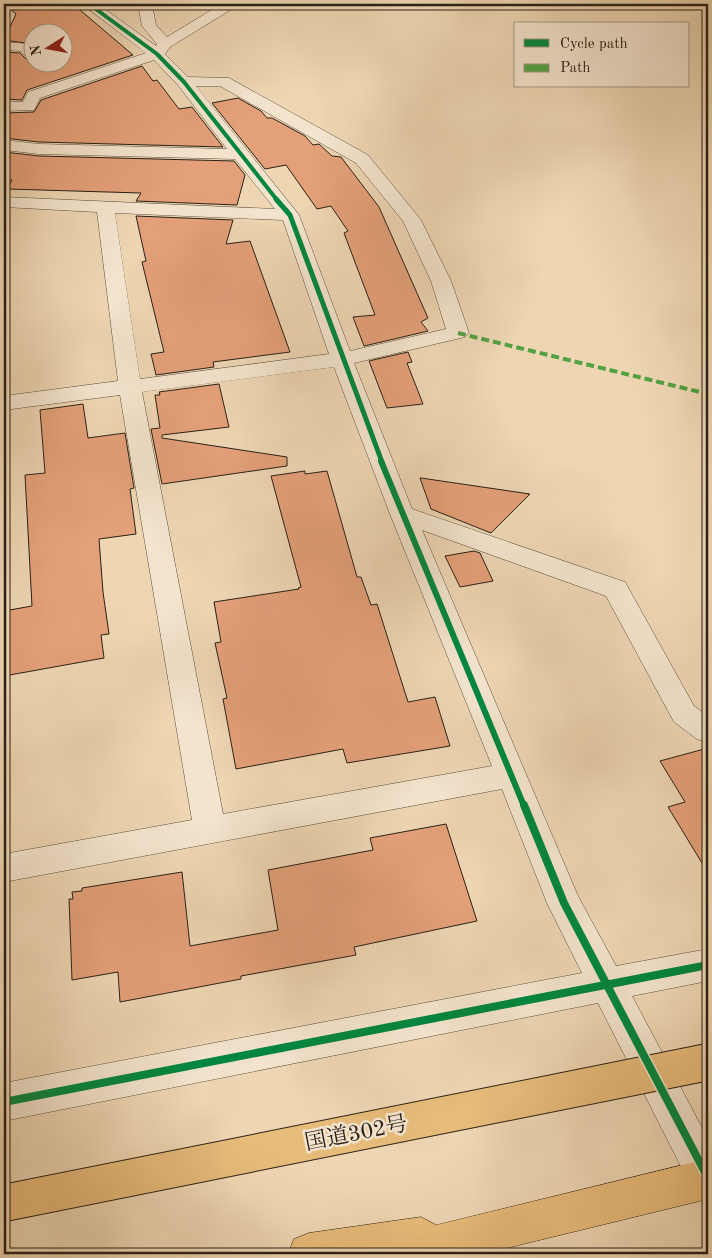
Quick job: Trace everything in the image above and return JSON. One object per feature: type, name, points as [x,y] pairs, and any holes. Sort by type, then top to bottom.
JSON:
[{"type":"highway","name":"国道302号","points":[[4,1203],[708,1062]]},
{"type":"highway","points":[[399,1254],[708,1179]]},
{"type":"highway","points":[[309,1254],[555,1216]]},
{"type":"street","points":[[89,4],[161,49]]},
{"type":"street","points":[[145,4],[149,26],[161,49],[184,82],[290,215],[342,359],[402,514],[564,903],[708,1179]]},
{"type":"street","points":[[4,106],[28,107],[47,74],[161,49],[230,4]]},
{"type":"street","points":[[4,46],[22,46]]},
{"type":"street","points":[[4,404],[342,359],[458,333],[441,281],[412,220],[362,159],[223,81],[184,82]]},
{"type":"street","points":[[4,145],[39,149],[240,154]]},
{"type":"street","points":[[4,202],[290,215]]},
{"type":"street","points":[[105,206],[130,387],[210,830]]},
{"type":"street","points":[[402,514],[616,589],[684,714],[708,731]]},
{"type":"street","points":[[4,868],[511,776]]},
{"type":"street","points":[[4,1102],[708,965]]},
{"type":"building","points":[[4,4],[73,4],[133,55],[27,90],[22,100],[4,99],[4,52],[20,53],[22,55],[22,72],[72,72],[72,22],[22,22],[22,43],[4,40],[16,14]]},
{"type":"building","points":[[142,66],[153,81],[157,80],[179,109],[192,107],[223,147],[39,142],[4,138],[4,113],[34,112],[41,100]]},
{"type":"building","points":[[238,98],[261,111],[267,118],[272,118],[305,136],[313,145],[319,144],[332,156],[341,157],[379,207],[428,318],[421,322],[428,331],[364,346],[353,317],[375,315],[344,233],[348,231],[331,206],[317,209],[286,165],[265,169],[212,103]]},
{"type":"building","points":[[4,152],[39,156],[234,161],[245,175],[237,205],[136,201],[141,193],[7,189],[12,180],[4,180]]},
{"type":"building","points":[[136,216],[233,220],[226,244],[250,241],[290,352],[213,362],[214,367],[156,375],[151,354],[164,352],[142,262],[146,261]]},
{"type":"building","points":[[408,352],[412,362],[407,363],[423,404],[387,408],[369,361]]},
{"type":"building","points":[[219,384],[229,427],[162,435],[162,438],[287,457],[287,466],[162,484],[151,429],[160,428],[155,395],[160,395],[159,392]]},
{"type":"building","points":[[83,404],[88,438],[125,433],[134,488],[130,489],[136,534],[99,539],[103,592],[109,634],[101,635],[104,658],[4,676],[4,611],[32,606],[25,475],[45,473],[40,410]]},
{"type":"building","points":[[305,471],[305,474],[327,471],[357,577],[361,577],[371,605],[377,604],[408,702],[435,697],[450,746],[347,763],[343,749],[236,769],[223,699],[227,698],[215,643],[221,642],[214,602],[299,589],[301,587],[271,476]]},
{"type":"building","points":[[420,478],[530,494],[491,533],[431,509]]},
{"type":"building","points":[[474,551],[480,553],[493,581],[460,587],[445,556]]},
{"type":"building","points":[[708,748],[708,873],[668,807],[685,802],[660,761]]},
{"type":"building","points":[[446,824],[477,921],[354,947],[356,955],[241,976],[241,979],[120,1002],[118,972],[72,980],[69,899],[73,899],[72,892],[82,891],[82,888],[182,872],[190,946],[278,930],[268,870],[373,850],[370,838]]},
{"type":"marked path","points":[[693,4],[708,6]]},
{"type":"marked path","points":[[458,333],[708,394]]},
{"type":"cycle path","points":[[89,4],[157,54],[184,82],[268,190],[290,215],[342,359],[402,514],[564,903],[708,1178]]},
{"type":"cycle path","points":[[4,1102],[708,965]]}]
